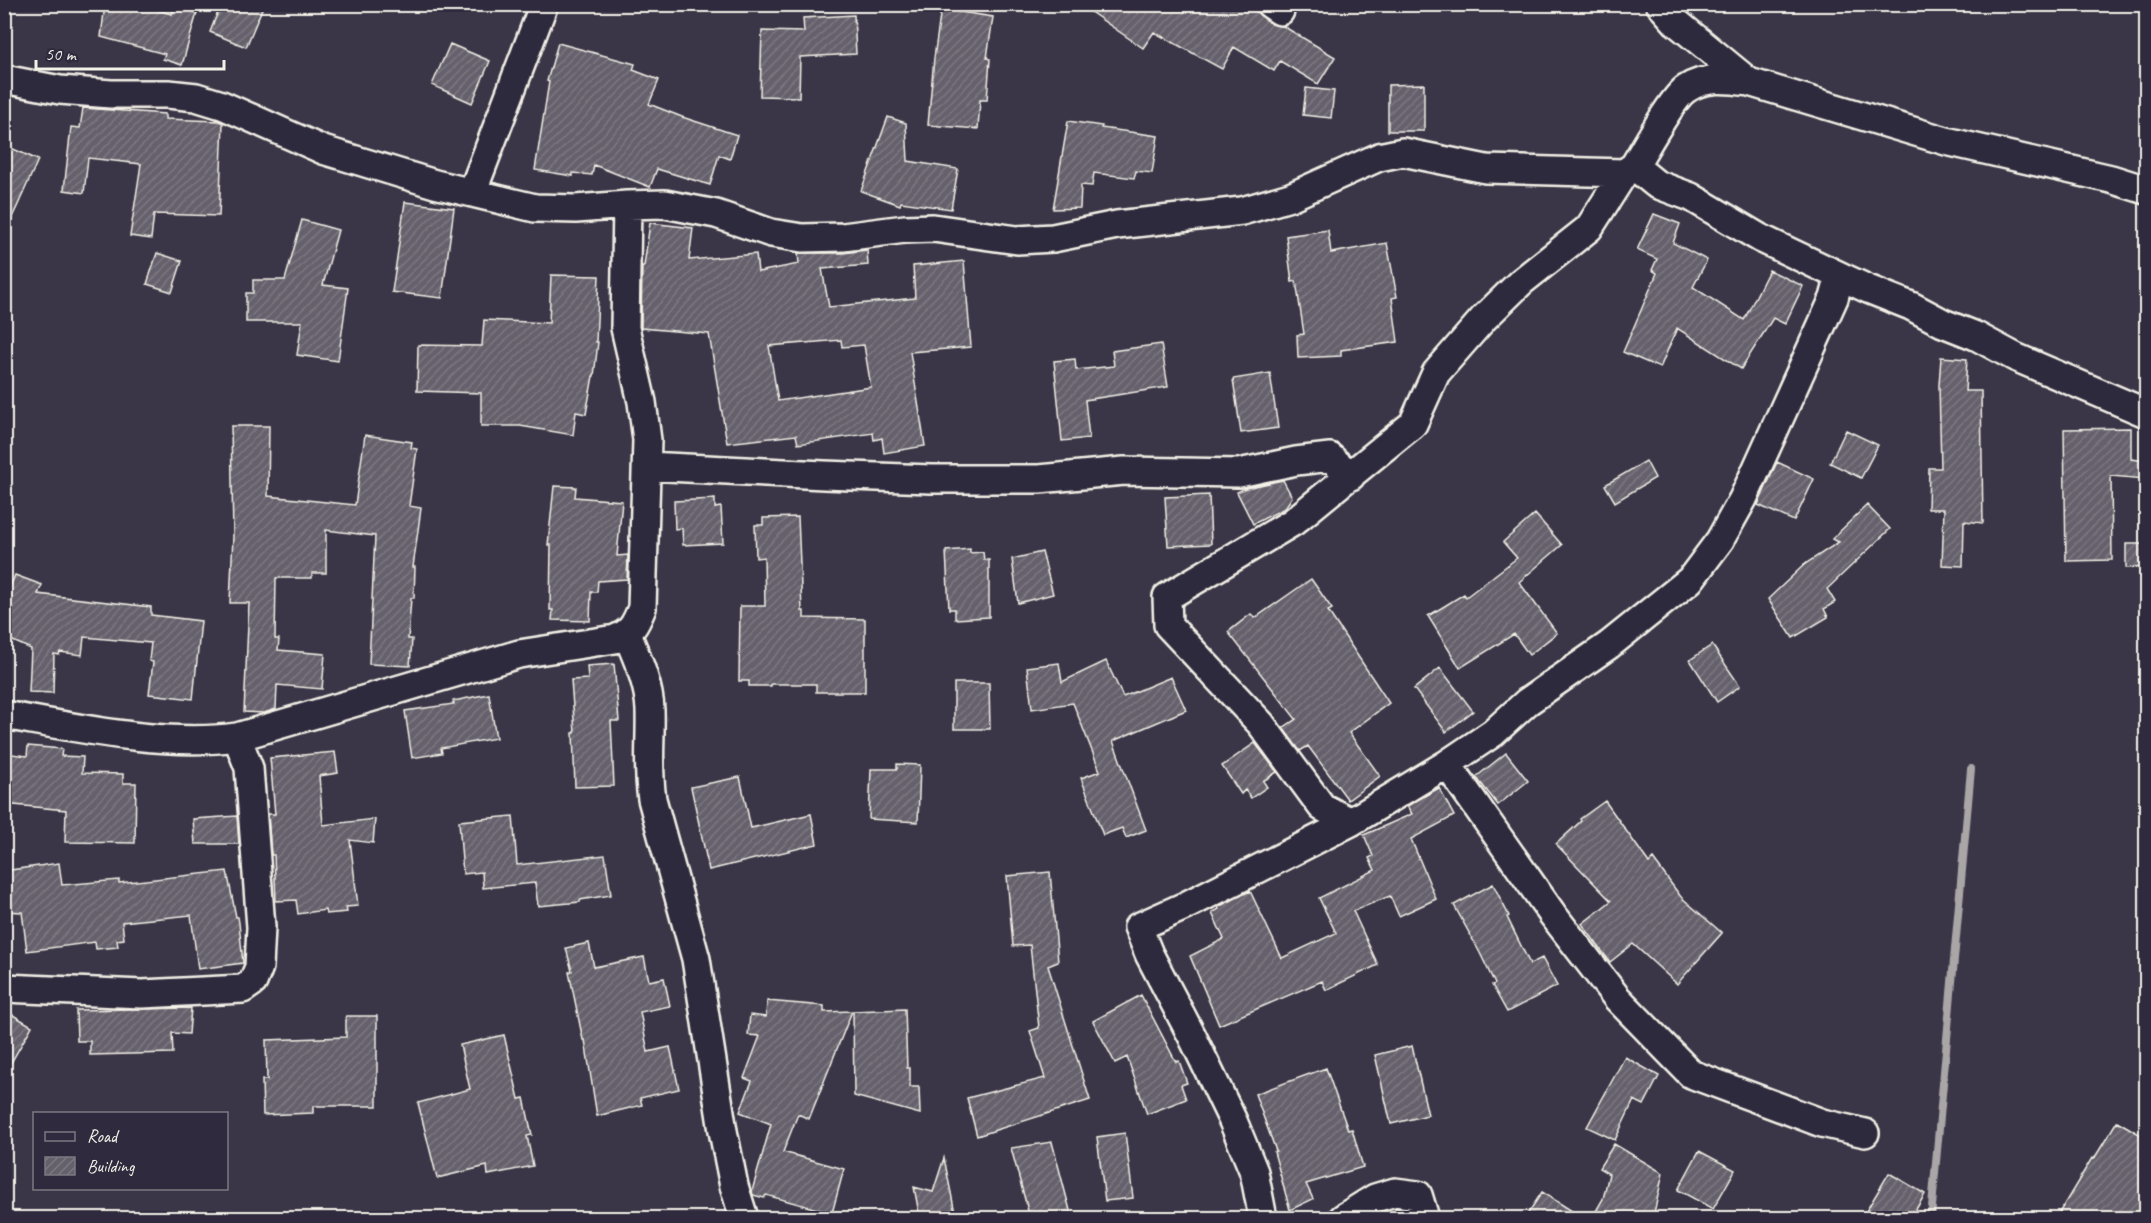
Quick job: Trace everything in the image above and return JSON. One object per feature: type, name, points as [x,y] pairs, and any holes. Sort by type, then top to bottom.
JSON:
[{"type":"street","points":[[472,193],[544,4]]},
{"type":"street","points":[[1660,4],[1676,22],[1749,82]]},
{"type":"street","points":[[1351,822],[1322,807],[1262,724],[1168,625],[1167,597],[1293,522],[1413,424],[1436,373],[1484,318],[1521,282],[1589,228],[1684,89],[1698,83],[1723,78],[1749,82],[1946,141],[2111,179],[2146,190]]},
{"type":"street","points":[[4,79],[60,90],[196,97],[222,105],[323,150],[472,193],[535,208],[576,209],[664,204],[716,214],[771,233],[802,238],[843,237],[904,229],[933,228],[1017,240],[1053,238],[1117,225],[1242,211],[1290,197],[1379,157],[1403,152],[1486,169],[1629,169],[1656,184],[1691,197],[1760,238],[1840,276],[1976,336],[2015,357],[2146,412]]},
{"type":"street","points":[[4,715],[85,730],[166,739],[212,741],[237,737],[519,654],[615,639],[627,634],[635,627],[642,608],[643,510],[647,440],[642,402],[625,328],[627,205]]},
{"type":"street","points":[[1263,1218],[1254,1172],[1233,1121],[1149,954],[1138,927],[1185,906],[1351,822],[1447,764],[1493,733],[1527,702],[1609,645],[1690,580],[1720,540],[1743,499],[1834,298],[1840,276]]},
{"type":"street","points":[[647,466],[860,476],[1039,479],[1124,471],[1239,473],[1296,461],[1330,457],[1351,476]]},
{"type":"street","points":[[627,634],[642,671],[650,709],[648,776],[652,799],[696,959],[723,1131],[734,1186],[744,1218]]},
{"type":"street","points":[[4,988],[142,994],[243,989],[253,982],[259,967],[261,927],[249,768],[237,737]]},
{"type":"street","points":[[1447,764],[1554,915],[1617,998],[1691,1074],[1822,1123],[1865,1134]]},
{"type":"street","points":[[1342,1218],[1375,1198],[1395,1192],[1418,1195],[1425,1218]]},
{"type":"building","points":[[105,4],[146,7],[172,14],[175,6],[197,13],[182,65],[163,59],[165,54],[101,37]]},
{"type":"building","points":[[221,4],[264,4],[246,47],[210,32]]},
{"type":"building","points":[[1079,4],[1248,4],[1271,24],[1283,26],[1335,57],[1318,84],[1280,61],[1274,71],[1234,47],[1222,69],[1154,32],[1143,48]]},
{"type":"building","points":[[941,9],[993,17],[987,58],[990,59],[987,100],[980,100],[978,129],[928,125]]},
{"type":"building","points":[[854,15],[856,54],[800,57],[799,97],[760,96],[762,31],[804,32],[803,18]]},
{"type":"building","points":[[558,43],[635,64],[633,70],[659,80],[649,104],[737,135],[730,159],[719,155],[710,185],[657,169],[650,187],[594,165],[592,175],[573,173],[573,176],[535,170],[549,82],[547,81]]},
{"type":"building","points":[[450,44],[490,61],[472,103],[432,85]]},
{"type":"building","points":[[1424,84],[1424,131],[1388,131],[1388,85]]},
{"type":"building","points":[[1306,88],[1334,91],[1331,118],[1303,115]]},
{"type":"building","points":[[83,108],[165,114],[165,119],[223,123],[219,216],[154,214],[151,239],[130,236],[141,164],[88,158],[84,193],[64,190],[71,127],[80,128]]},
{"type":"building","points":[[888,117],[906,123],[908,161],[958,169],[951,209],[901,202],[900,205],[861,191]]},
{"type":"building","points":[[1068,121],[1158,136],[1152,173],[1136,171],[1134,178],[1094,173],[1092,186],[1081,185],[1080,208],[1053,209]]},
{"type":"building","points":[[4,145],[38,160],[4,236]]},
{"type":"building","points":[[405,202],[454,208],[442,298],[392,292]]},
{"type":"building","points":[[1654,214],[1680,224],[1673,243],[1707,260],[1693,287],[1744,320],[1769,270],[1803,286],[1785,324],[1773,318],[1741,369],[1677,328],[1660,368],[1623,352],[1657,273],[1652,270],[1657,259],[1637,250]]},
{"type":"building","points":[[302,220],[338,230],[323,285],[348,288],[338,361],[297,355],[302,322],[246,322],[246,293],[253,293],[253,280],[285,280]]},
{"type":"building","points":[[650,223],[693,228],[689,260],[756,254],[758,272],[799,264],[798,253],[843,253],[867,250],[868,265],[822,269],[829,307],[915,298],[913,266],[964,261],[971,347],[910,352],[925,446],[884,453],[882,438],[874,440],[873,433],[798,444],[796,435],[727,443],[709,334],[641,328],[642,266],[644,266]],"holes":[[[841,340],[842,347],[864,345],[871,387],[778,401],[769,346]]]},
{"type":"building","points":[[1328,230],[1331,253],[1387,243],[1397,297],[1392,298],[1398,342],[1341,350],[1341,356],[1298,358],[1297,335],[1304,334],[1296,281],[1292,282],[1286,236]]},
{"type":"building","points":[[157,253],[182,261],[172,292],[147,284]]},
{"type":"building","points":[[551,275],[599,276],[596,342],[598,342],[594,376],[586,414],[576,412],[573,435],[520,426],[481,426],[481,393],[417,391],[418,345],[482,346],[484,320],[549,323]]},
{"type":"building","points":[[1161,344],[1168,387],[1085,400],[1089,438],[1062,441],[1054,361],[1075,359],[1076,370],[1114,366],[1112,351]]},
{"type":"building","points":[[1941,357],[1967,359],[1965,391],[1981,391],[1983,523],[1964,521],[1963,566],[1942,565],[1944,509],[1928,509],[1929,468],[1941,468],[1939,385]]},
{"type":"building","points":[[1270,373],[1278,428],[1241,433],[1233,379]]},
{"type":"building","points":[[231,426],[269,426],[268,496],[355,505],[365,435],[412,442],[411,448],[417,449],[409,506],[421,508],[413,567],[415,567],[414,598],[411,598],[408,639],[412,639],[410,666],[369,664],[375,536],[326,530],[326,573],[312,573],[312,578],[276,578],[275,639],[279,639],[278,650],[325,654],[322,689],[277,685],[276,709],[264,713],[244,712],[249,603],[230,603],[233,536]]},
{"type":"building","points":[[2131,428],[2131,459],[2146,461],[2146,479],[2111,476],[2112,560],[2066,561],[2064,429]]},
{"type":"building","points":[[1846,430],[1878,445],[1861,478],[1830,463]]},
{"type":"building","points":[[1646,461],[1655,478],[1615,502],[1605,485]]},
{"type":"building","points":[[1777,462],[1814,479],[1794,521],[1758,505]]},
{"type":"building","points":[[1283,480],[1292,497],[1285,508],[1253,524],[1237,492]]},
{"type":"building","points":[[554,486],[576,487],[575,497],[622,501],[617,556],[628,555],[627,579],[598,581],[597,592],[591,592],[590,621],[552,620],[553,610],[550,610],[551,545],[548,545]]},
{"type":"building","points":[[1209,495],[1211,544],[1168,546],[1165,497]]},
{"type":"building","points":[[715,499],[715,508],[721,507],[723,543],[683,545],[682,528],[675,529],[674,501]]},
{"type":"building","points":[[1867,505],[1890,529],[1827,589],[1835,602],[1824,609],[1828,617],[1793,638],[1768,599],[1805,564],[1839,542],[1832,539]]},
{"type":"building","points":[[1535,514],[1562,545],[1519,582],[1557,633],[1529,655],[1514,634],[1460,668],[1428,616],[1464,594],[1466,597],[1517,558],[1503,542]]},
{"type":"building","points":[[798,517],[804,618],[865,619],[865,692],[816,692],[816,684],[749,686],[749,681],[739,681],[740,606],[765,606],[764,557],[756,558],[755,525],[763,525],[763,518]]},
{"type":"building","points":[[2126,544],[2146,544],[2146,567],[2126,568]]},
{"type":"building","points":[[970,549],[970,553],[983,552],[984,560],[989,560],[989,617],[955,619],[955,609],[949,609],[946,551]]},
{"type":"building","points":[[1042,552],[1053,594],[1018,603],[1012,559]]},
{"type":"building","points":[[15,575],[42,585],[38,594],[151,607],[151,615],[201,621],[193,699],[149,694],[153,662],[149,661],[151,643],[84,637],[82,655],[60,652],[59,655],[54,654],[53,693],[29,692],[31,649],[4,637],[4,600]]},
{"type":"building","points":[[1311,579],[1332,609],[1328,611],[1389,703],[1349,733],[1380,776],[1348,800],[1308,746],[1300,751],[1283,728],[1296,719],[1228,632],[1251,614],[1255,618]]},
{"type":"building","points":[[1712,645],[1740,686],[1717,702],[1690,660]]},
{"type":"building","points":[[1106,661],[1123,697],[1171,677],[1186,710],[1113,741],[1146,830],[1126,838],[1122,828],[1103,835],[1081,778],[1100,771],[1073,703],[1032,709],[1027,667],[1059,663],[1062,682]]},
{"type":"building","points":[[614,664],[619,721],[611,721],[614,786],[575,787],[573,733],[575,733],[571,680],[588,679],[587,666]]},
{"type":"building","points":[[1440,668],[1473,711],[1446,732],[1414,689]]},
{"type":"building","points":[[954,683],[989,683],[990,729],[954,729]]},
{"type":"building","points":[[489,694],[496,738],[441,748],[442,753],[412,758],[405,711],[454,704],[453,701]]},
{"type":"building","points":[[1255,743],[1277,772],[1263,781],[1267,787],[1251,798],[1245,790],[1241,794],[1222,766]]},
{"type":"building","points":[[28,746],[62,749],[61,756],[83,757],[82,773],[123,774],[123,783],[136,783],[135,843],[65,842],[66,810],[4,804],[4,753],[27,756]]},
{"type":"building","points":[[335,752],[338,773],[319,776],[323,825],[375,819],[373,843],[350,840],[358,906],[346,907],[347,912],[326,914],[325,910],[298,914],[296,900],[276,901],[274,855],[271,855],[268,814],[275,814],[270,758]]},
{"type":"building","points":[[1506,753],[1528,781],[1498,805],[1476,777]]},
{"type":"building","points":[[897,764],[920,765],[918,822],[869,819],[871,769],[897,769]]},
{"type":"building","points":[[740,777],[751,828],[811,814],[817,844],[709,870],[691,787]]},
{"type":"building","points":[[1439,788],[1454,816],[1411,839],[1436,899],[1399,916],[1390,896],[1353,911],[1378,965],[1326,990],[1322,981],[1219,1025],[1190,956],[1224,939],[1212,913],[1219,909],[1218,907],[1250,891],[1282,958],[1336,933],[1319,898],[1375,870],[1369,858],[1373,856],[1364,835],[1412,814],[1407,806]]},
{"type":"building","points":[[1605,801],[1649,863],[1653,859],[1681,897],[1722,933],[1677,984],[1633,944],[1610,962],[1582,924],[1611,901],[1556,844],[1581,821],[1580,819]]},
{"type":"building","points":[[237,816],[239,844],[195,844],[193,819]]},
{"type":"building","points":[[513,816],[517,865],[605,855],[611,895],[580,900],[580,902],[538,906],[535,883],[483,888],[482,872],[463,874],[459,821]]},
{"type":"building","points":[[59,863],[62,885],[119,880],[119,883],[227,871],[236,917],[238,917],[243,963],[198,969],[191,915],[122,922],[124,939],[117,940],[118,947],[96,949],[95,942],[27,951],[22,912],[4,911],[4,871]]},
{"type":"building","points":[[1050,872],[1058,962],[1048,966],[1090,1100],[977,1136],[967,1098],[1045,1078],[1030,1031],[1039,1028],[1030,945],[1013,946],[1007,876]]},
{"type":"building","points":[[1493,884],[1530,964],[1542,958],[1557,986],[1507,1012],[1492,985],[1495,984],[1480,953],[1454,905]]},
{"type":"building","points":[[589,943],[594,967],[644,957],[649,981],[664,978],[670,1006],[640,1012],[648,1052],[670,1047],[679,1089],[640,1098],[642,1105],[597,1116],[585,1040],[583,1040],[566,948]]},
{"type":"building","points":[[1141,995],[1176,1062],[1179,1061],[1187,1083],[1181,1085],[1186,1099],[1147,1114],[1127,1057],[1115,1063],[1093,1021]]},
{"type":"building","points":[[767,1001],[824,1006],[824,1012],[852,1011],[809,1119],[798,1114],[783,1152],[844,1169],[832,1213],[766,1195],[764,1198],[753,1195],[752,1191],[771,1124],[740,1112],[752,1081],[744,1078],[760,1036],[748,1035],[750,1015],[766,1017]]},
{"type":"building","points":[[191,1008],[189,1034],[172,1033],[173,1053],[90,1055],[90,1041],[77,1041],[76,1010]]},
{"type":"building","points":[[905,1009],[907,1068],[910,1068],[910,1087],[919,1087],[920,1114],[854,1096],[853,1011]]},
{"type":"building","points":[[4,1010],[32,1026],[4,1075]]},
{"type":"building","points":[[346,1016],[377,1016],[377,1106],[313,1106],[313,1113],[263,1115],[262,1080],[267,1080],[266,1040],[346,1037]]},
{"type":"building","points":[[504,1035],[519,1099],[524,1098],[532,1135],[527,1136],[533,1166],[488,1175],[487,1166],[437,1178],[418,1103],[470,1089],[460,1045]]},
{"type":"building","points":[[1412,1046],[1428,1115],[1391,1124],[1375,1055]]},
{"type":"building","points":[[1625,1057],[1659,1076],[1644,1105],[1634,1100],[1615,1140],[1587,1127]]},
{"type":"building","points":[[1326,1068],[1348,1130],[1352,1129],[1363,1167],[1306,1184],[1313,1199],[1290,1210],[1274,1152],[1276,1151],[1255,1094]]},
{"type":"building","points":[[2117,1121],[2146,1138],[2146,1218],[2056,1218],[2092,1158],[2094,1159]]},
{"type":"building","points":[[1125,1133],[1133,1198],[1105,1201],[1097,1137]]},
{"type":"building","points":[[1052,1142],[1072,1218],[1030,1218],[1011,1148]]},
{"type":"building","points":[[1614,1144],[1663,1173],[1653,1218],[1592,1218],[1603,1199],[1609,1174],[1599,1168]]},
{"type":"building","points":[[1699,1151],[1735,1170],[1713,1209],[1678,1190]]},
{"type":"building","points":[[944,1158],[956,1218],[920,1218],[914,1187],[933,1192]]},
{"type":"building","points":[[1889,1173],[1925,1194],[1911,1218],[1862,1218]]},
{"type":"building","points":[[1542,1192],[1583,1218],[1525,1218]]},
{"type":"waterway","points":[[1931,1218],[1971,769]]}]
